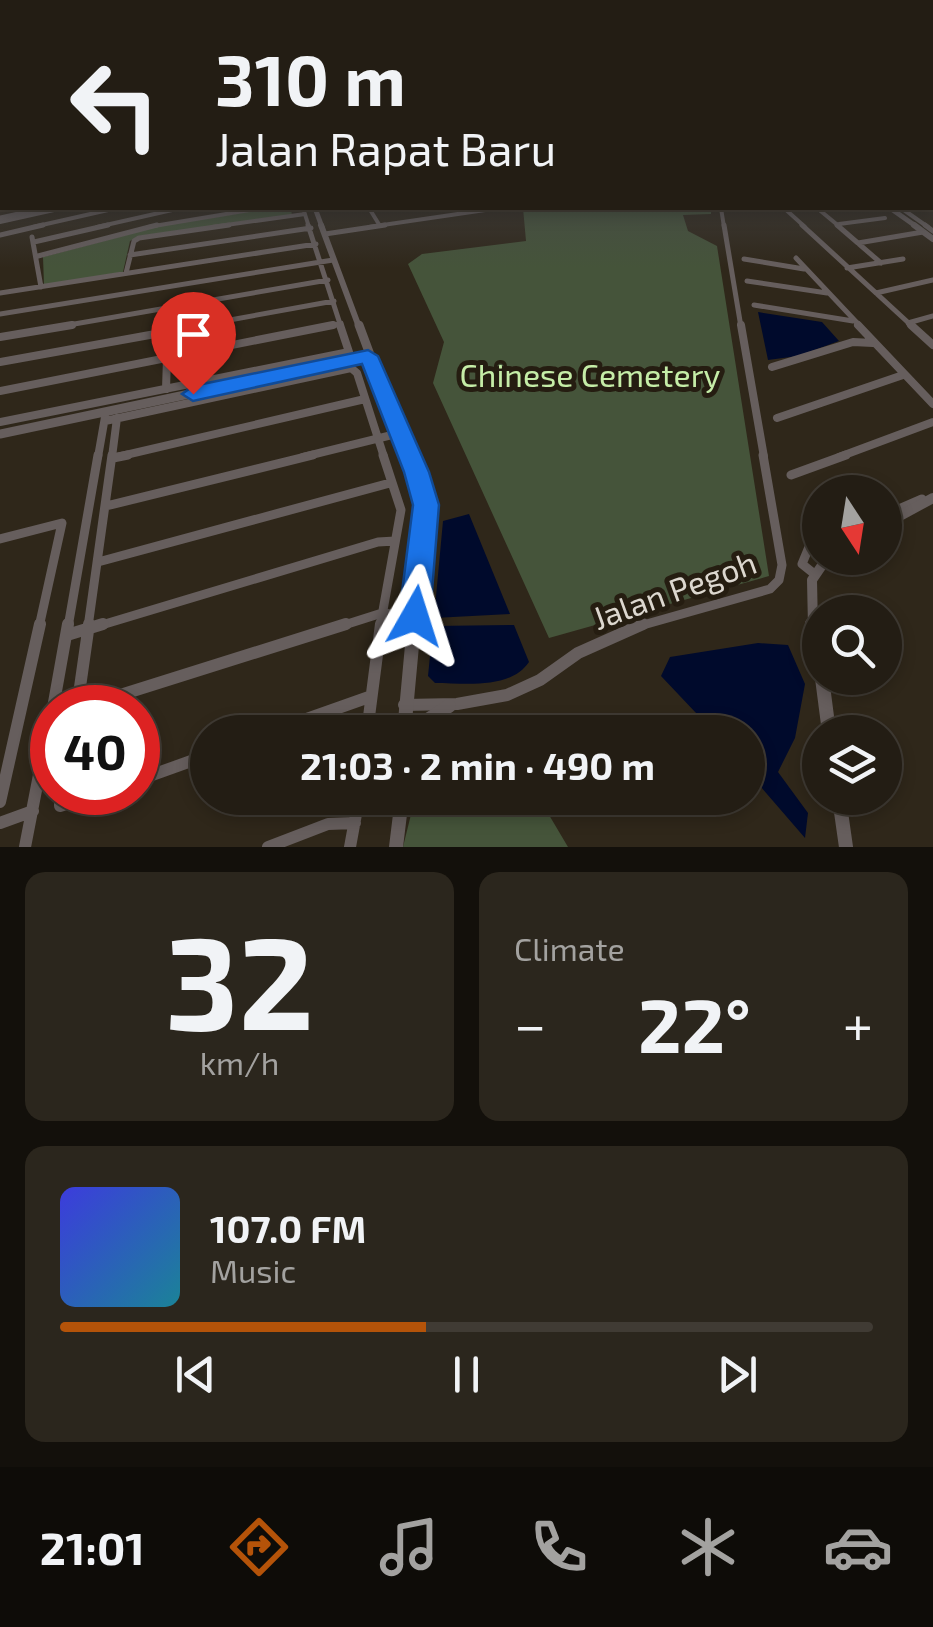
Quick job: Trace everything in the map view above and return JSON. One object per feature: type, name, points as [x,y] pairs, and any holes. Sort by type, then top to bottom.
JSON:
[{"type":"street","points":[[0,220],[26,210]]},
{"type":"street","points":[[0,220],[52,210]]},
{"type":"street","points":[[85,210],[88,214]]},
{"type":"street","points":[[0,235],[108,210]]},
{"type":"street","points":[[34,242],[172,210]]},
{"type":"street","points":[[38,256],[161,224],[249,210]]},
{"type":"street","points":[[308,210],[316,244],[328,260],[426,505],[405,715]]},
{"type":"street","points":[[0,422],[349,352],[328,280],[326,234],[308,210]]},
{"type":"street","points":[[126,274],[134,241],[140,238],[308,210]]},
{"type":"street","points":[[370,210],[380,226]]},
{"type":"street","points":[[326,234],[486,210]]},
{"type":"street","name":"Jalan Pegoh","points":[[404,704],[449,706],[504,698],[578,653],[673,613],[770,588],[779,580],[782,565],[720,210]]},
{"type":"street","points":[[786,210],[933,345]]},
{"type":"street","points":[[819,210],[881,263]]},
{"type":"street","points":[[893,210],[933,239]]},
{"type":"street","points":[[904,210],[933,231]]},
{"type":"street","points":[[902,217],[914,216]]},
{"type":"street","points":[[835,223],[848,225],[885,218]]},
{"type":"street","points":[[130,255],[310,228]]},
{"type":"street","points":[[28,229],[38,256],[40,287]]},
{"type":"street","points":[[858,243],[924,232]]},
{"type":"street","points":[[0,293],[316,244]]},
{"type":"street","points":[[796,258],[933,404]]},
{"type":"street","points":[[744,259],[806,269]]},
{"type":"street","points":[[848,268],[903,259]]},
{"type":"street","points":[[0,314],[328,260]]},
{"type":"street","points":[[0,337],[328,280]]},
{"type":"street","points":[[876,293],[933,280]]},
{"type":"street","points":[[747,281],[829,294]]},
{"type":"street","points":[[0,362],[334,301]]},
{"type":"street","points":[[754,305],[854,322]]},
{"type":"street","points":[[908,322],[933,316]]},
{"type":"street","points":[[0,391],[341,322]]},
{"type":"street","points":[[772,367],[853,342],[874,343]]},
{"type":"street","points":[[0,434],[105,416],[368,356]]},
{"type":"street","points":[[166,389],[167,358]]},
{"type":"street","points":[[105,416],[117,418],[351,368],[357,373],[401,510],[367,715]]},
{"type":"street","points":[[777,418],[903,375]]},
{"type":"street","points":[[113,458],[365,399]]},
{"type":"street","points":[[57,685],[105,416]]},
{"type":"street","points":[[81,685],[117,418]]},
{"type":"street","points":[[791,475],[933,422]]},
{"type":"street","points":[[106,506],[400,434]]},
{"type":"street","points":[[98,562],[390,483]]},
{"type":"street","points":[[902,509],[933,497]]},
{"type":"street","points":[[902,514],[933,497]]},
{"type":"street","points":[[0,539],[62,523],[0,802]]},
{"type":"street","points":[[67,635],[378,542],[396,541]]},
{"type":"street","points":[[151,685],[382,612],[415,616]]},
{"type":"street","points":[[317,715],[369,696]]},
{"type":"street","points":[[430,715],[449,706]]},
{"type":"street","points":[[160,772],[190,761]]},
{"type":"street","points":[[0,823],[30,812]]},
{"type":"street","points":[[25,847],[32,815]]},
{"type":"street","points":[[350,847],[356,815]]},
{"type":"street","points":[[396,847],[400,815]]},
{"type":"street","points":[[841,815],[846,847]]},
{"type":"street","points":[[268,847],[328,824],[355,823]]},
{"type":"green space","points":[[260,210],[291,210],[292,215],[139,236],[130,241],[123,272],[44,285],[43,257],[160,226]]},
{"type":"green space","name":"Chinese Cemetery","points":[[523,210],[711,210],[711,214],[683,215],[688,231],[717,246],[769,576],[549,638],[433,383],[444,342],[408,264],[422,254],[526,241]]},
{"type":"green space","points":[[411,815],[549,815],[568,847],[403,847]]},
{"type":"water","points":[[758,312],[822,322],[839,341],[798,356],[768,360]]},
{"type":"water","points":[[469,514],[510,614],[434,618],[443,521]]},
{"type":"water","points":[[514,625],[529,662],[511,677],[460,684],[435,683],[428,676],[433,626]]},
{"type":"water","points":[[758,643],[788,645],[802,677],[803,695],[795,738],[778,772],[802,805],[802,815],[808,815],[805,838],[765,792],[765,715],[698,715],[661,676],[670,657]]},
{"type":"route","points":[[193,394],[368,356],[424,493],[426,514],[415,616]]}]
